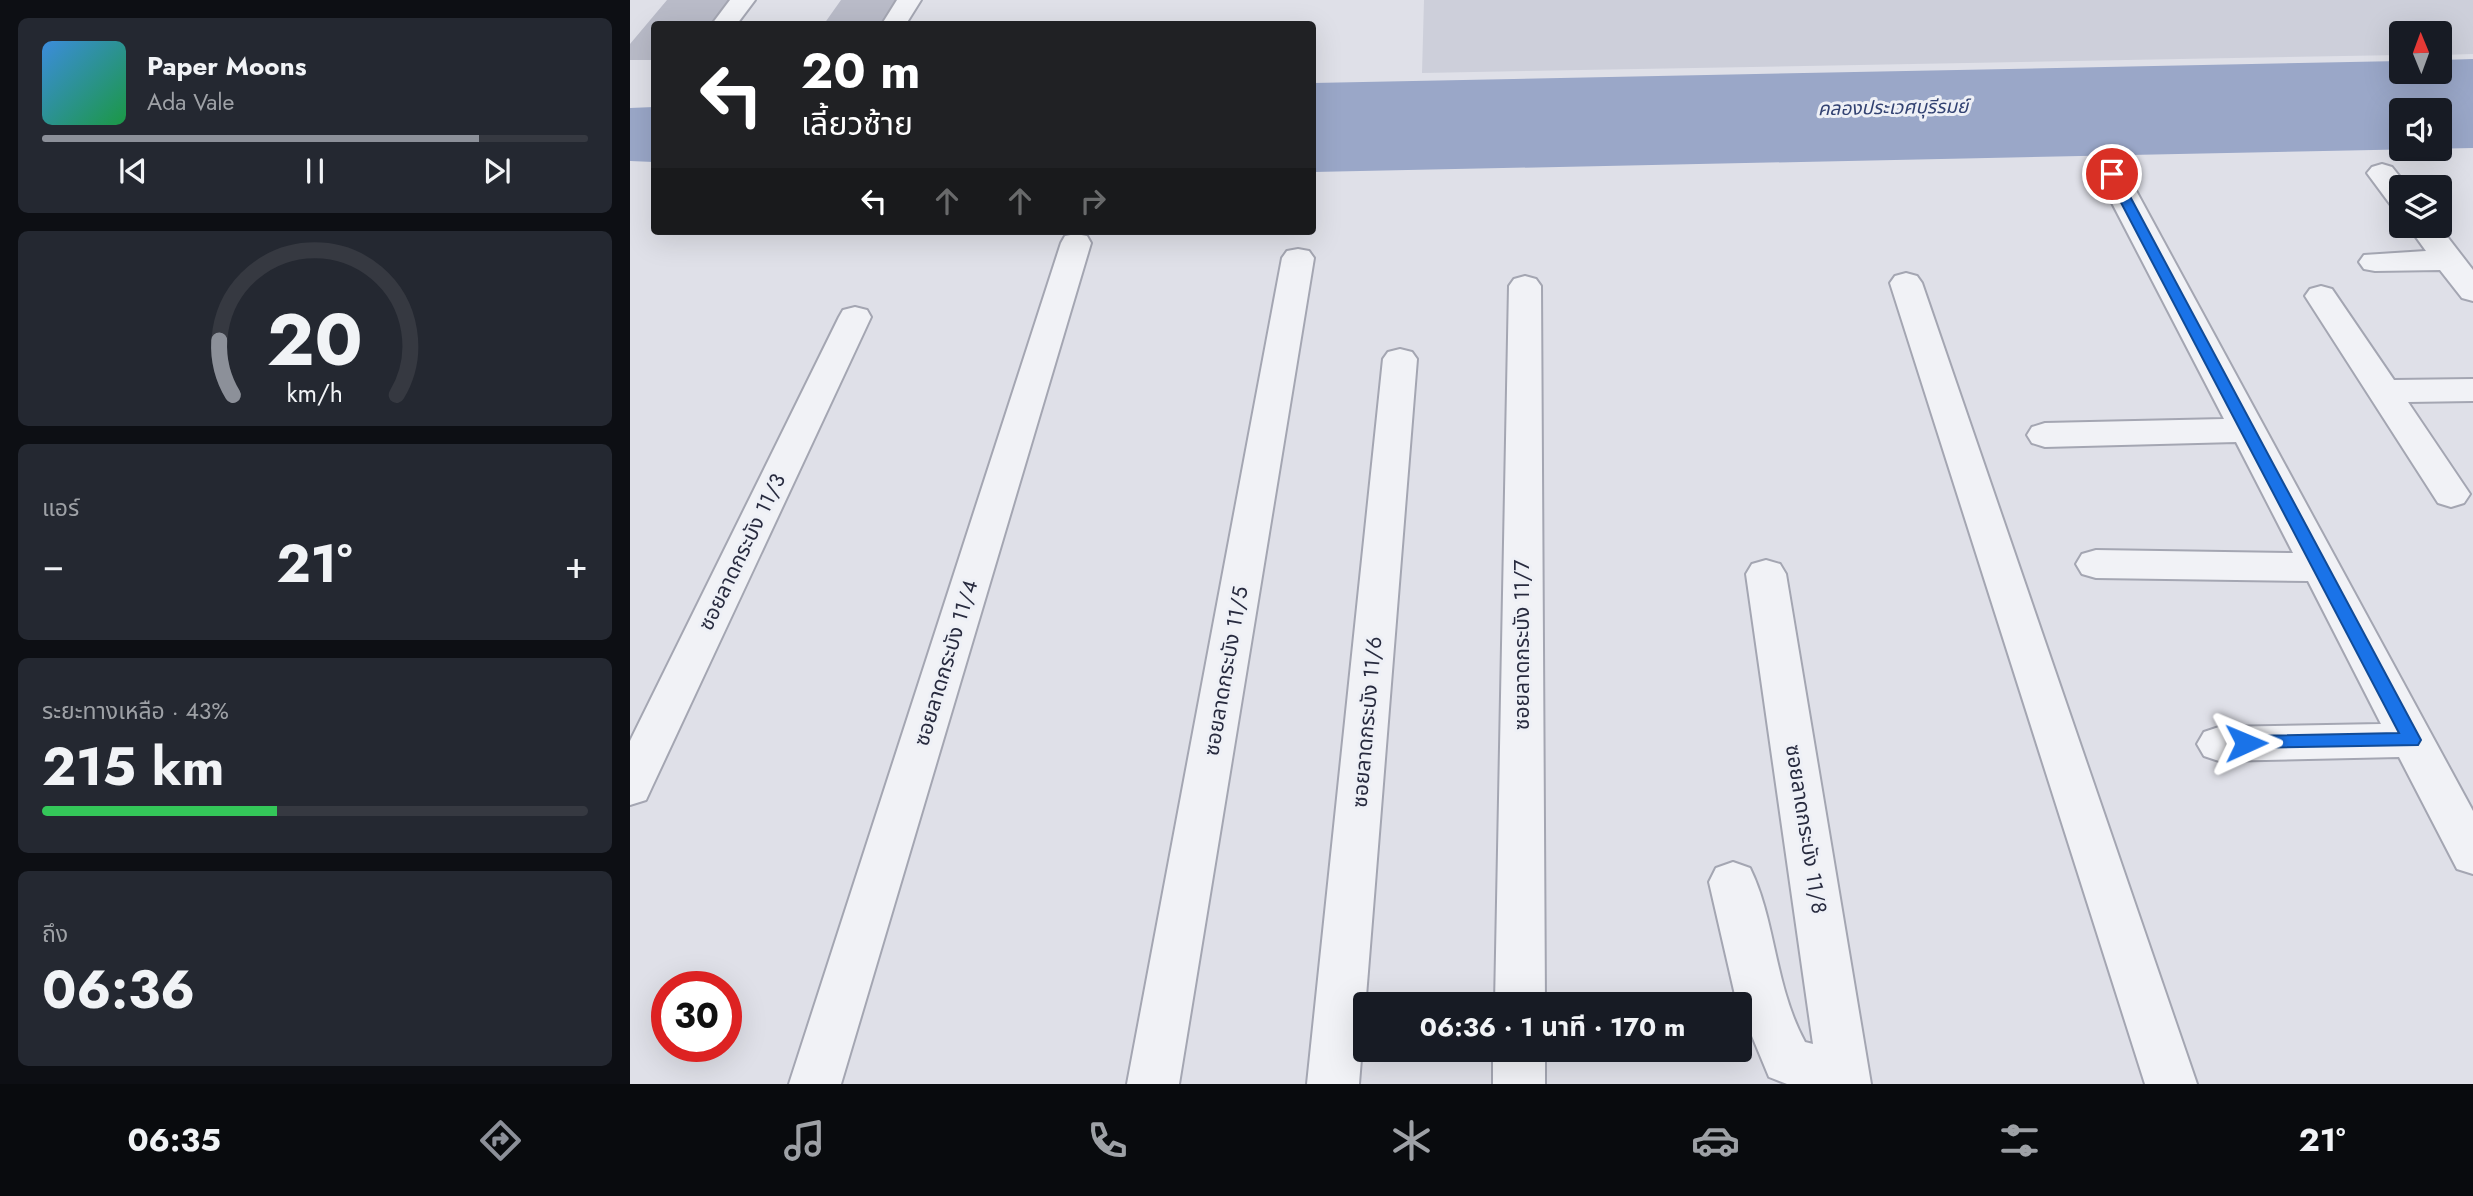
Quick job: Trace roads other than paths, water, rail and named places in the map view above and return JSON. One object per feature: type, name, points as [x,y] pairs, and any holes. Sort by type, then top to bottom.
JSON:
[{"type":"street","points":[[726,21],[743,0]]},
{"type":"street","points":[[735,21],[751,0]]},
{"type":"street","points":[[896,21],[909,0]]},
{"type":"street","points":[[2382,173],[2389,182]]},
{"type":"street","points":[[2112,174],[2473,855]]},
{"type":"street","points":[[2432,238],[2473,291]]},
{"type":"street","name":"ซอยลาดกระบัง 11/4","points":[[815,1084],[1076,243]]},
{"type":"street","name":"ซอยลาดกระบัง 11/5","points":[[1153,1084],[1298,258]]},
{"type":"street","points":[[2375,262],[2449,260]]},
{"type":"street","points":[[1906,283],[2171,1084]]},
{"type":"street","name":"ซอยลาดกระบัง 11/7","points":[[1520,992],[1525,286]]},
{"type":"street","points":[[2321,296],[2451,494]]},
{"type":"street","name":"ซอยลาดกระบัง 11/3","points":[[630,787],[855,317]]},
{"type":"street","name":"ซอยลาดกระบัง 11/6","points":[[1333,1084],[1401,359]]},
{"type":"street","points":[[2384,391],[2473,390]]},
{"type":"street","points":[[2045,435],[2248,430]]},
{"type":"street","points":[[2096,564],[2320,567]]},
{"type":"street","name":"ซอยลาดกระบัง 11/8","points":[[1766,574],[1844,1077]]},
{"type":"street","points":[[2219,744],[2412,740]]},
{"type":"street","points":[[1733,882],[1760,1002],[1772,1033],[1787,1060],[1844,1077]]},
{"type":"street","points":[[1519,1062],[1519,1084]]},
{"type":"water","name":"คลองประเวศบุรีรมย์","points":[[2473,59],[2473,148],[2452,149],[2452,98],[2389,98],[2389,150],[1316,172],[1316,83],[2389,61],[2389,84],[2452,84],[2452,60]]},
{"type":"water","points":[[651,107],[651,162],[630,161],[630,108]]}]
